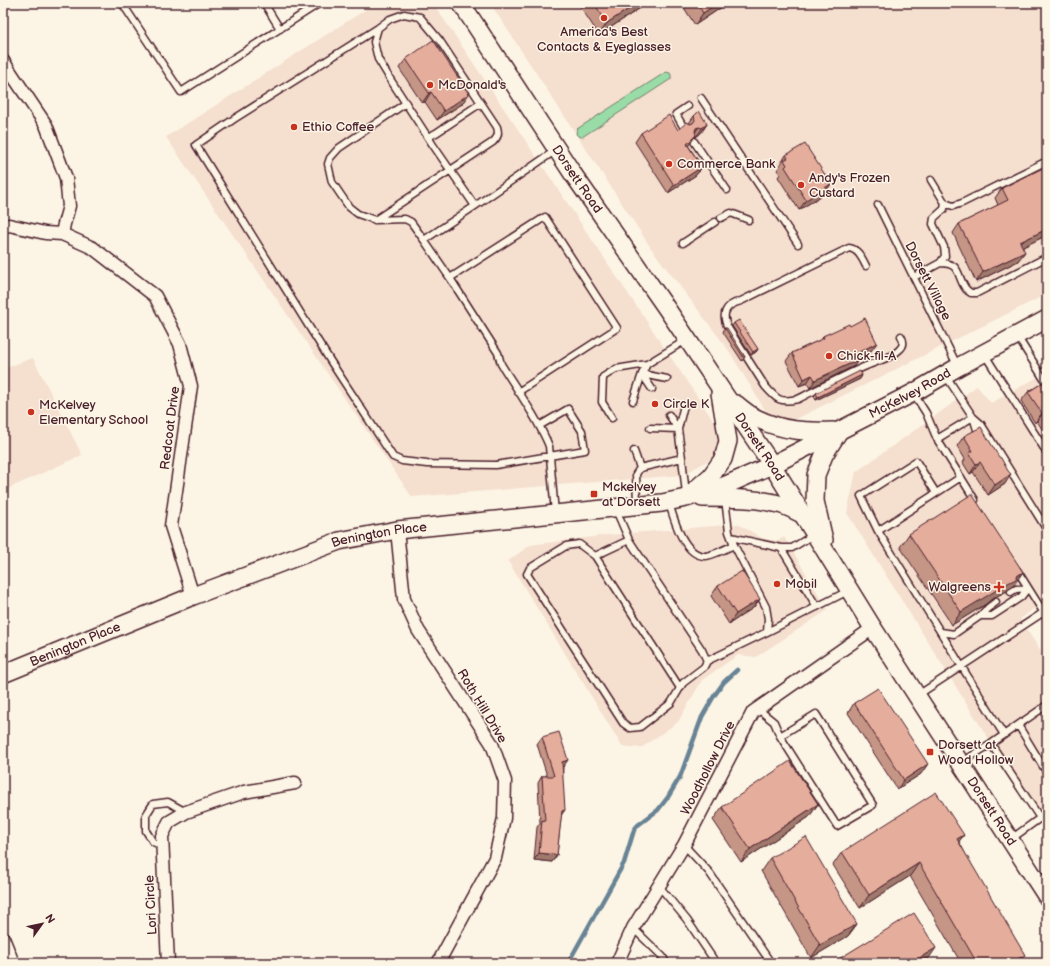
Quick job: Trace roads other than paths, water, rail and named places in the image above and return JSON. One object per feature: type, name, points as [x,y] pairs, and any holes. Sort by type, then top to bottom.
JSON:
[{"type":"main road","name":"Dorsett Road","points":[[461,3],[573,174],[772,465],[873,628],[1047,897]]},
{"type":"main road","name":"McKelvey Road","points":[[772,465],[913,393],[1047,319]]},
{"type":"main road","points":[[724,393],[756,418],[784,429],[809,432],[839,430]]},
{"type":"main road","points":[[686,498],[710,476],[723,459],[728,441],[724,393]]},
{"type":"main road","points":[[828,556],[815,501],[816,475],[824,455],[839,430]]},
{"type":"main road","name":"Benington Place","points":[[3,674],[193,596],[339,541],[397,530],[668,502],[719,488],[772,465]]},
{"type":"main road","points":[[686,498],[725,498],[760,501],[782,505],[802,514]]},
{"type":"street","points":[[3,61],[46,126],[66,178],[69,206],[62,234]]},
{"type":"street","name":"Redcoat Drive","points":[[3,227],[9,224],[45,233],[62,234],[92,248],[155,296],[180,344],[192,386],[171,526],[193,596]]},
{"type":"street","name":"Roth Hill Drive","points":[[397,530],[404,599],[418,630],[492,744],[505,781],[504,818],[495,858],[438,963]]},
{"type":"street","name":"Woodhollow Drive","points":[[617,963],[633,928],[684,845],[753,712],[873,628]]},
{"type":"street","name":"Lori Circle","points":[[168,963],[162,836],[169,822],[186,812],[244,792],[295,783]]},
{"type":"street","points":[[3,938],[13,963]]},
{"type":"lane","points":[[122,3],[181,92],[320,3]]},
{"type":"lane","points":[[264,3],[280,29]]},
{"type":"lane","points":[[374,220],[493,142],[498,137],[499,133],[497,127],[440,41],[420,17],[404,14],[390,19],[196,145],[331,362],[393,457],[402,461],[426,464],[496,465],[585,450],[582,431],[568,409],[539,426]]},
{"type":"lane","points":[[378,28],[374,42],[378,59],[428,137],[475,206]]},
{"type":"lane","points":[[701,98],[798,244]]},
{"type":"lane","points":[[406,103],[339,148],[330,158],[328,164],[332,182],[349,207],[358,214],[374,220],[405,219],[411,222],[450,278],[498,353],[501,364],[539,426],[549,446],[555,514]]},
{"type":"lane","points":[[428,137],[481,103]]},
{"type":"lane","points":[[684,128],[676,114],[688,106]]},
{"type":"lane","points":[[693,140],[727,190]]},
{"type":"lane","points":[[424,240],[557,149]]},
{"type":"lane","points":[[945,203],[954,206],[962,203],[1047,161]]},
{"type":"lane","points":[[914,277],[940,263],[945,256],[944,247],[933,224],[934,218],[944,209],[945,203],[932,180]]},
{"type":"lane","name":"Dorsett Village","points":[[878,205],[914,277],[952,371],[973,417]]},
{"type":"lane","points":[[721,218],[731,213],[749,220]]},
{"type":"lane","points":[[450,278],[545,217],[617,328],[518,392]]},
{"type":"lane","points":[[683,243],[715,222]]},
{"type":"lane","points":[[866,266],[860,254],[855,249],[849,248],[729,306],[724,314],[725,322],[765,386],[772,395],[781,401],[798,399],[866,366],[893,356],[900,350],[903,344],[903,339],[901,336]]},
{"type":"lane","points":[[940,263],[948,263],[955,267],[966,289],[971,293],[977,293],[1047,257]]},
{"type":"lane","points":[[1016,336],[1047,384]]},
{"type":"lane","points":[[612,418],[602,402],[603,377],[616,369],[647,364],[687,339]]},
{"type":"lane","points":[[984,353],[1047,453]]},
{"type":"lane","points":[[633,401],[647,364]]},
{"type":"lane","points":[[642,374],[667,379]]},
{"type":"lane","points":[[642,374],[652,389]]},
{"type":"lane","points":[[913,393],[926,413],[937,439],[977,503]]},
{"type":"lane","points":[[684,405],[678,429],[686,498]]},
{"type":"lane","points":[[669,415],[678,429]]},
{"type":"lane","points":[[937,439],[973,417]]},
{"type":"lane","points":[[973,417],[982,442]]},
{"type":"lane","points":[[973,417],[981,424],[1047,530]]},
{"type":"lane","points":[[650,428],[678,429]]},
{"type":"lane","points":[[634,451],[640,468]]},
{"type":"lane","points":[[637,506],[636,474],[640,468],[682,458]]},
{"type":"lane","points":[[936,493],[916,461],[861,496],[878,530],[1004,734]]},
{"type":"lane","points":[[878,530],[961,477]]},
{"type":"lane","points":[[1010,482],[1020,486]]},
{"type":"lane","points":[[725,498],[729,532],[734,545],[766,606],[768,619],[767,632]]},
{"type":"lane","points":[[668,502],[677,530],[689,549],[698,555],[706,556],[734,545]]},
{"type":"lane","points":[[615,508],[629,540],[702,650],[707,661]]},
{"type":"lane","points":[[731,537],[788,549],[814,534]]},
{"type":"lane","points":[[595,556],[629,540]]},
{"type":"lane","points":[[680,688],[595,556],[579,544],[566,546],[530,568],[527,574],[623,723],[630,728],[640,727],[671,703],[680,688],[683,683],[704,667],[707,661],[849,590]]},
{"type":"lane","points":[[781,548],[817,606]]},
{"type":"lane","points":[[917,695],[1046,614],[1012,562]]},
{"type":"lane","points":[[980,616],[992,616],[1021,597],[1028,588]]},
{"type":"lane","points":[[1011,592],[1016,589],[1028,588]]},
{"type":"lane","points":[[941,632],[954,634],[980,616],[996,602]]},
{"type":"lane","points":[[961,763],[1047,706]]},
{"type":"lane","points":[[758,709],[774,722],[780,736],[837,826],[873,805],[816,714],[780,736]]},
{"type":"lane","points":[[1018,725],[1047,773]]},
{"type":"lane","points":[[991,744],[1040,818]]},
{"type":"lane","points":[[162,846],[153,842],[146,830],[146,815],[153,804],[168,802],[186,812]]},
{"type":"lane","points":[[1010,840],[1047,813]]},
{"type":"lane","points":[[684,845],[709,872],[771,963]]},
{"type":"lane","points":[[659,886],[687,920],[716,963]]},
{"type":"lane","points":[[633,928],[663,957],[666,963]]},
{"type":"waterway","points":[[568,963],[624,863],[634,830],[638,825],[658,810],[668,797],[680,777],[702,717],[724,682],[737,670]]},
{"type":"place","name":"America's Best Contacts & Eyeglasses","points":[[604,18]]},
{"type":"place","name":"McDonald's","points":[[430,85]]},
{"type":"place","name":"Ethio Coffee","points":[[294,127]]},
{"type":"place","name":"Commerce Bank","points":[[669,164]]},
{"type":"place","name":"Andy's Frozen Custard","points":[[801,185]]},
{"type":"place","name":"Chick-fil-A","points":[[829,356]]},
{"type":"place","name":"Circle K","points":[[655,404]]},
{"type":"place","name":"McKelvey Elementary School","points":[[31,412]]},
{"type":"place","name":"Mckelvey at Dorsett","points":[[594,494]]},
{"type":"place","name":"Mobil","points":[[777,584]]},
{"type":"place","name":"Walgreens","points":[[999,587]]},
{"type":"place","name":"Dorsett at Wood Hollow","points":[[930,752]]}]
